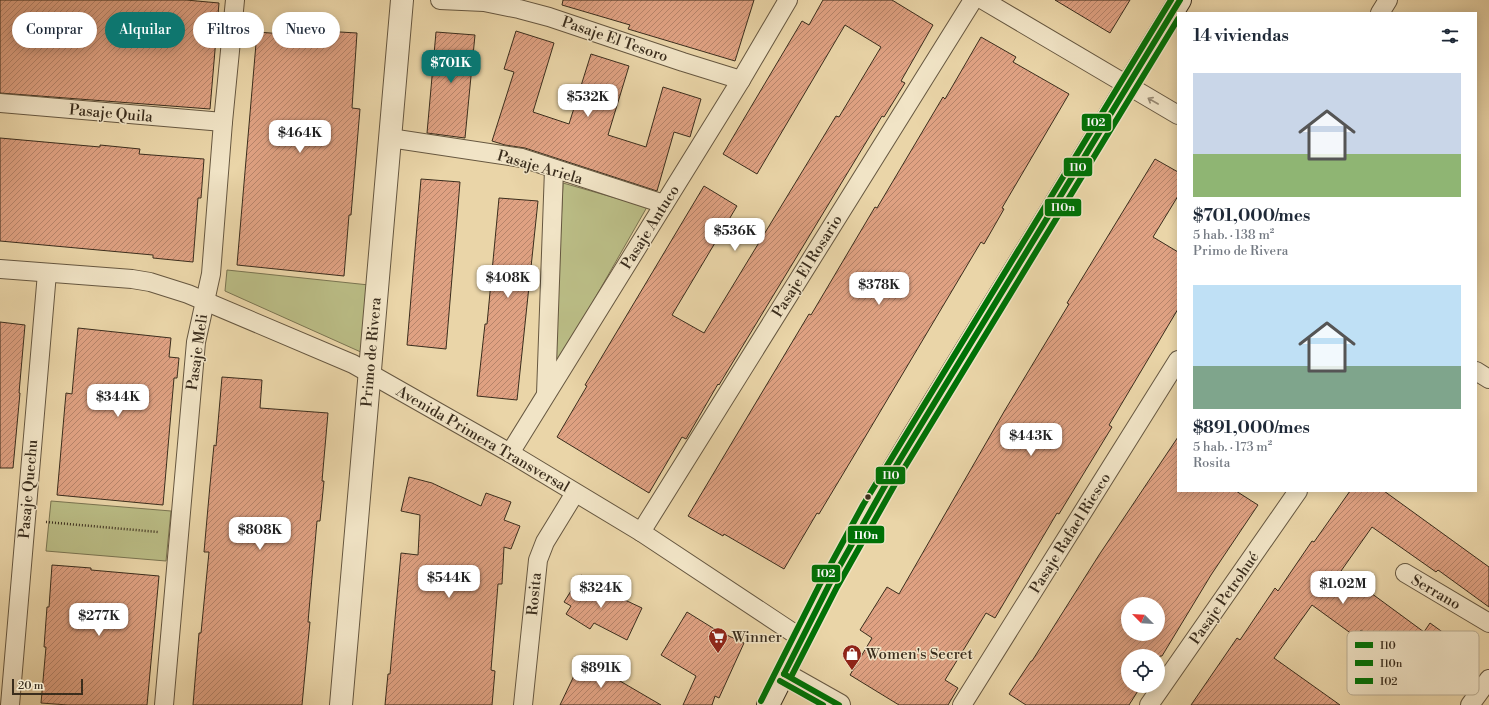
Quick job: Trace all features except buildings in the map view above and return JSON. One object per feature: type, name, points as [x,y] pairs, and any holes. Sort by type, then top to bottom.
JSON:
[{"type":"main road","name":"Primo de Rivera","points":[[341,705],[402,0]]},
{"type":"main road","points":[[768,705],[841,562],[901,457],[1180,0]]},
{"type":"main road","points":[[784,674],[839,705]]},
{"type":"street","name":"Pasaje Meli","points":[[164,705],[196,342],[211,274],[223,122],[235,0]]},
{"type":"street","name":"Pasaje El Tesoro","points":[[440,0],[484,2],[519,9],[549,17],[682,62],[741,80]]},
{"type":"street","name":"Pasaje Antuco","points":[[510,453],[741,80],[788,0]]},
{"type":"street","name":"Pasaje El Rosario","points":[[641,532],[973,0]]},
{"type":"street","points":[[983,0],[1177,114]]},
{"type":"street","points":[[1381,12],[1388,0]]},
{"type":"street","name":"Pasaje Quila","points":[[0,103],[223,122]]},
{"type":"street","name":"Pasaje Ariela","points":[[390,138],[522,158],[664,204]]},
{"type":"street","points":[[546,396],[554,169]]},
{"type":"street","name":"Avenida Primera Transversal","points":[[0,269],[132,279],[150,282],[188,294],[353,364],[510,453],[641,532],[801,638]]},
{"type":"street","name":"Pasaje Quechu","points":[[10,705],[47,273]]},
{"type":"street","name":"Pasaje Rafael Riesco","points":[[962,705],[1177,362]]},
{"type":"street","points":[[1477,372],[1489,379]]},
{"type":"street","name":"Pasaje Petrohué","points":[[1149,705],[1297,492]]},
{"type":"street","name":"Rosita","points":[[523,705],[538,560],[545,542],[575,493]]},
{"type":"street","name":"Serrano","points":[[1405,573],[1489,623]]},
{"type":"street","points":[[1479,693],[1489,679]]},
{"type":"street","points":[[1470,705],[1477,695]]},
{"type":"path","points":[[26,520],[179,534]]},
{"type":"green space","points":[[563,183],[647,207],[554,370]]},
{"type":"green space","points":[[227,270],[369,285],[363,353],[225,291]]},
{"type":"green space","points":[[51,501],[171,511],[166,561],[46,551]]},
{"type":"transit line","name":"I02","points":[[761,701],[820,584],[863,505],[1171,0]]},
{"type":"transit line","name":"I10","points":[[784,674],[830,583],[896,466],[1180,0]]},
{"type":"transit line","name":"I10n","points":[[791,677],[837,587],[903,470],[1177,21]]},
{"type":"transit line","name":"I10","points":[[784,674],[839,705]]},
{"type":"transit line","name":"I10n","points":[[780,681],[823,705]]},
{"type":"place","name":"Winner","points":[[718,654]]},
{"type":"place","name":"Women's Secret","points":[[852,671]]}]
